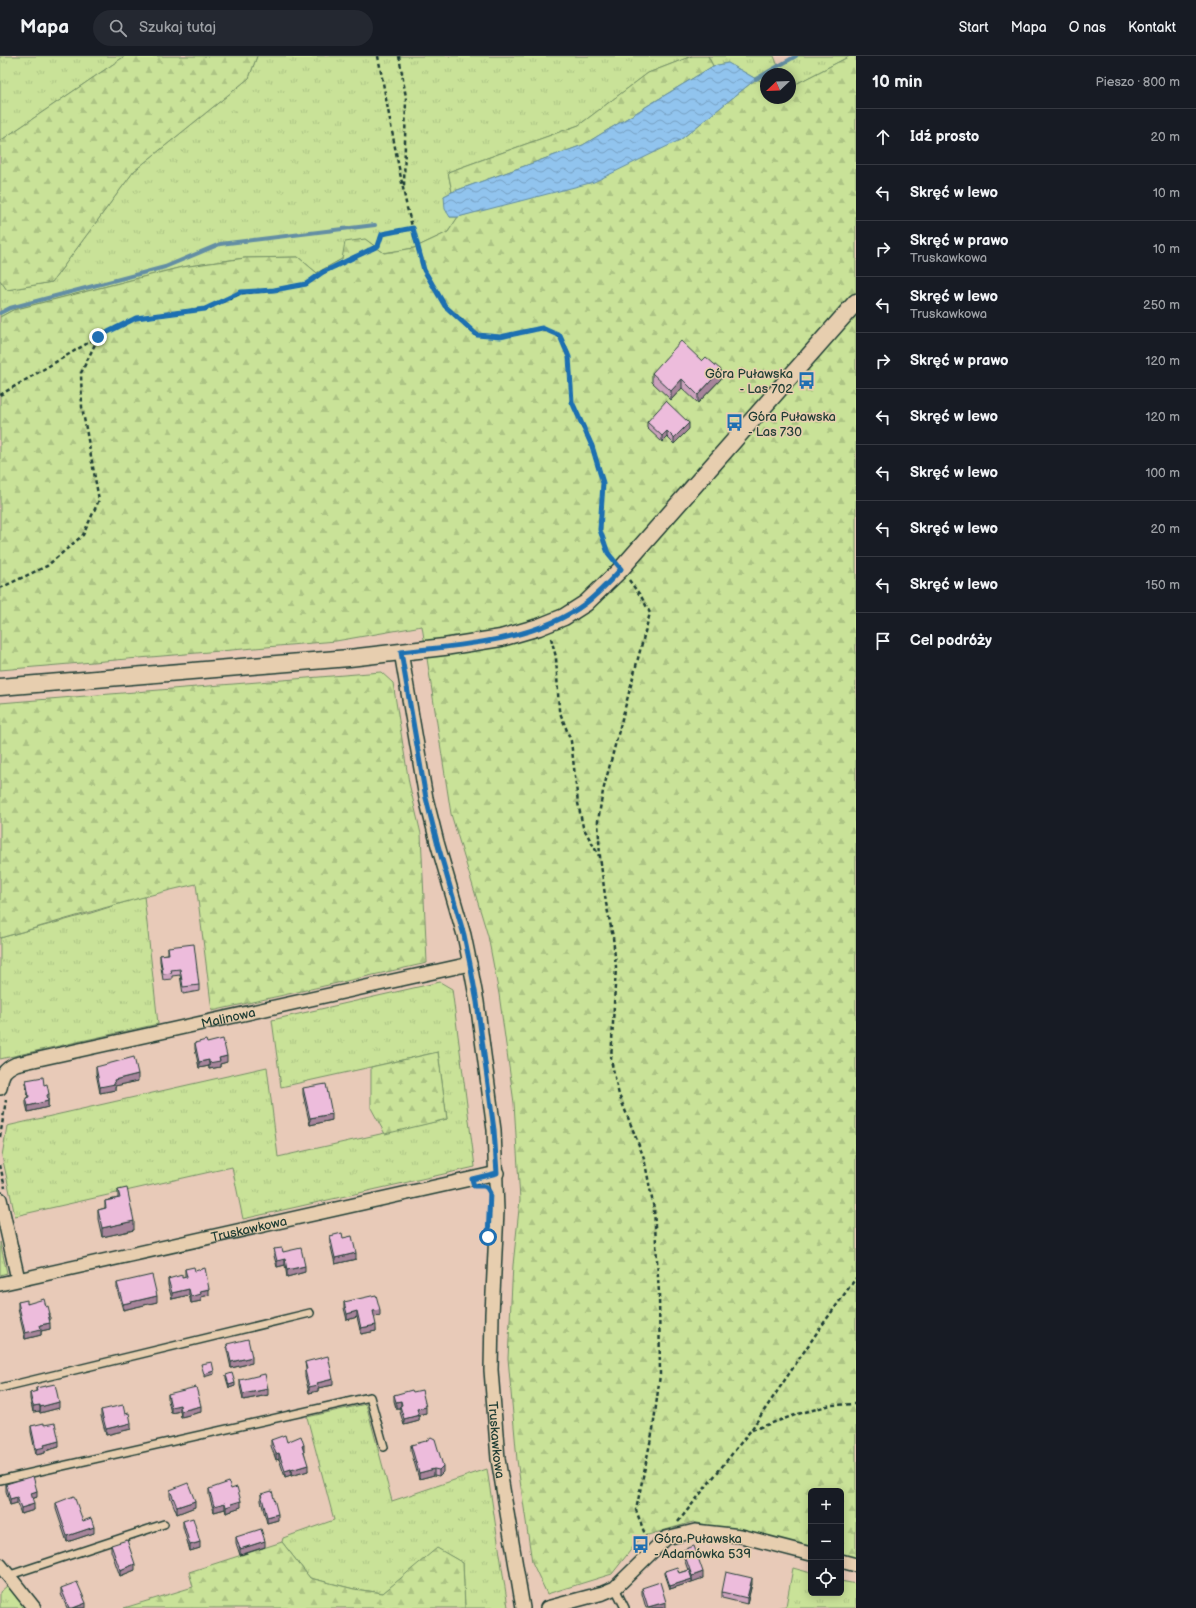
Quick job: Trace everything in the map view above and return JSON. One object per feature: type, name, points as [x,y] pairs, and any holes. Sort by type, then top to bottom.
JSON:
[{"type":"street","points":[[0,687],[244,667],[401,652],[501,638],[547,624],[564,617],[586,603],[621,569],[856,302]]},
{"type":"street","name":"Truskawkowa","points":[[401,652],[426,798],[464,935],[470,964],[477,1002],[494,1130],[498,1211],[492,1314],[491,1370],[498,1460],[523,1608]]},
{"type":"street","name":"Malinowa","points":[[3,1091],[3,1067],[470,964]]},
{"type":"street","name":"Truskawkowa","points":[[0,1284],[497,1173]]},
{"type":"street","points":[[0,1200],[18,1279]]},
{"type":"street","points":[[547,1608],[603,1593],[615,1588],[666,1538],[695,1531],[741,1536],[808,1553]]},
{"type":"street","points":[[844,1562],[856,1565]]},
{"type":"street","points":[[2,1575],[34,1608]]},
{"type":"lane","points":[[0,1388],[310,1313]]},
{"type":"lane","points":[[0,1480],[370,1397],[384,1447]]},
{"type":"lane","points":[[2,1575],[164,1524]]},
{"type":"lane","points":[[615,1588],[625,1608]]},
{"type":"path","points":[[378,56],[404,192],[424,270],[445,306],[477,335],[500,337],[542,328],[560,336],[569,357],[572,402],[592,446],[603,483],[600,530],[608,553],[642,598],[650,613],[603,791],[598,821],[600,857],[606,902],[613,937],[616,966],[612,1060],[619,1095],[644,1158],[654,1209],[659,1294],[660,1375],[653,1429],[636,1510],[652,1553]]},
{"type":"path","points":[[399,56],[406,97],[404,192]]},
{"type":"path","points":[[0,395],[98,337],[136,318],[205,309],[241,292],[274,290],[306,284],[323,272],[378,246],[382,234],[413,228]]},
{"type":"path","points":[[0,588],[47,566],[84,535],[99,500],[82,407],[81,373],[98,337]]},
{"type":"path","points":[[547,624],[556,657],[559,710],[571,741],[578,803],[583,827],[600,857]]},
{"type":"path","points":[[0,1136],[3,1091]]},
{"type":"path","points":[[666,1538],[751,1430],[856,1278]]},
{"type":"path","points":[[751,1430],[798,1414],[831,1405],[856,1404]]},
{"type":"green space","points":[[0,56],[125,56],[0,141]]},
{"type":"green space","points":[[125,56],[257,56],[249,78],[134,171],[52,282],[7,290],[0,280],[0,141]]},
{"type":"green space","points":[[257,56],[692,56],[648,73],[579,125],[448,172],[452,192],[444,196],[450,217],[458,217],[448,232],[414,248],[384,253],[365,239],[342,259],[317,273],[298,257],[244,258],[182,267],[13,310],[0,317],[0,280],[7,290],[52,282],[134,171],[249,78]]},
{"type":"green space","points":[[692,56],[708,56],[713,66],[583,145],[452,192],[448,172],[579,125],[648,73]]},
{"type":"green space","points":[[708,56],[774,56],[778,66],[794,56],[850,56],[796,84],[796,68],[760,68],[760,81],[728,63],[713,66]]},
{"type":"green space","points":[[850,56],[856,56],[856,1558],[844,1555],[844,1488],[808,1488],[808,1547],[693,1522],[641,1537],[612,1574],[547,1594],[532,1562],[517,1460],[508,1358],[513,1265],[520,1200],[514,1103],[499,994],[488,936],[451,814],[422,626],[336,641],[0,670],[0,317],[13,310],[182,267],[245,258],[298,257],[317,273],[342,259],[345,242],[365,239],[384,253],[414,248],[448,232],[458,217],[492,207],[680,140],[756,79],[760,81],[760,104],[796,104],[796,84]]},
{"type":"green space","points":[[381,672],[393,683],[409,783],[421,834],[427,963],[212,1011],[196,884],[122,903],[0,938],[0,703]]},
{"type":"green space","points":[[144,896],[158,1024],[0,1059],[0,938],[91,913]]},
{"type":"green space","points":[[440,982],[452,989],[475,1167],[243,1219],[232,1167],[15,1216],[2,1156],[7,1126],[267,1067],[278,1157],[447,1119],[438,1052],[281,1087],[272,1020]]},
{"type":"green space","points":[[438,1052],[447,1119],[385,1134],[371,1108],[371,1067]]},
{"type":"green space","points":[[0,1242],[7,1273],[0,1275]]},
{"type":"green space","points":[[366,1404],[392,1501],[487,1469],[508,1607],[465,1608],[463,1563],[438,1549],[383,1593],[354,1589],[310,1578],[282,1542],[283,1538],[334,1520],[307,1417]]},
{"type":"green space","points":[[282,1542],[310,1578],[354,1589],[383,1593],[437,1548],[463,1563],[465,1608],[124,1608],[193,1587],[189,1572]]},
{"type":"green space","points":[[793,1568],[808,1572],[808,1596],[844,1596],[844,1582],[856,1584],[856,1608],[775,1608],[786,1606]]},
{"type":"green space","points":[[7,1586],[26,1608],[0,1608],[0,1592]]},
{"type":"water","points":[[728,63],[756,79],[680,140],[594,182],[458,217],[450,217],[445,209],[444,196],[583,145],[713,66]]},
{"type":"building","points":[[681,341],[702,361],[706,357],[721,370],[698,395],[682,379],[671,391],[652,373]]},
{"type":"building","points":[[666,401],[689,423],[674,438],[667,431],[662,436],[647,422]]},
{"type":"building","points":[[194,944],[199,985],[183,987],[180,969],[171,970],[172,973],[163,974],[160,955],[169,954],[168,947]]},
{"type":"building","points":[[223,1039],[227,1056],[219,1058],[220,1061],[209,1063],[209,1060],[199,1062],[195,1043],[206,1040],[207,1043]]},
{"type":"building","points":[[134,1057],[138,1074],[114,1080],[115,1084],[100,1087],[96,1067]]},
{"type":"building","points":[[43,1077],[44,1085],[47,1084],[49,1094],[47,1095],[48,1101],[28,1106],[26,1098],[29,1097],[26,1080]]},
{"type":"building","points":[[326,1084],[332,1114],[310,1118],[303,1088]]},
{"type":"building","points":[[127,1188],[134,1221],[102,1228],[98,1210],[106,1208],[105,1201],[120,1198],[118,1190]]},
{"type":"building","points":[[342,1233],[343,1238],[352,1236],[356,1253],[335,1258],[330,1236]]},
{"type":"building","points":[[282,1248],[283,1252],[301,1248],[305,1266],[287,1270],[285,1259],[277,1261],[274,1249]]},
{"type":"building","points":[[194,1267],[195,1271],[205,1268],[209,1289],[200,1291],[201,1294],[191,1297],[189,1289],[172,1293],[168,1279],[182,1275],[182,1278],[187,1277],[185,1269]]},
{"type":"building","points":[[152,1275],[157,1296],[123,1304],[117,1283]]},
{"type":"building","points":[[376,1295],[380,1310],[373,1311],[376,1325],[361,1328],[357,1311],[347,1314],[344,1302]]},
{"type":"building","points":[[44,1299],[50,1314],[48,1314],[50,1323],[40,1325],[41,1329],[25,1333],[18,1302],[27,1300],[27,1304]]},
{"type":"building","points":[[248,1339],[252,1357],[231,1362],[227,1344]]},
{"type":"building","points":[[328,1356],[333,1379],[317,1383],[318,1385],[309,1387],[305,1370],[307,1369],[305,1362]]},
{"type":"building","points":[[212,1362],[214,1371],[204,1374],[201,1364]]},
{"type":"building","points":[[232,1373],[235,1383],[229,1385],[226,1375]]},
{"type":"building","points":[[265,1374],[268,1389],[243,1394],[240,1380]]},
{"type":"building","points":[[55,1384],[59,1402],[40,1407],[40,1405],[33,1406],[30,1393],[37,1391],[36,1388]]},
{"type":"building","points":[[196,1387],[201,1406],[181,1411],[180,1405],[171,1407],[168,1394]]},
{"type":"building","points":[[412,1390],[413,1392],[422,1390],[426,1407],[417,1409],[419,1415],[404,1419],[400,1406],[402,1405],[401,1401],[396,1402],[394,1395]]},
{"type":"building","points":[[123,1405],[125,1414],[129,1413],[131,1423],[106,1429],[101,1410]]},
{"type":"building","points":[[44,1423],[44,1425],[55,1423],[59,1441],[36,1449],[31,1426]]},
{"type":"building","points":[[285,1435],[287,1442],[301,1436],[304,1445],[302,1446],[308,1465],[285,1471],[279,1453],[276,1454],[271,1440]]},
{"type":"building","points":[[431,1437],[435,1439],[443,1466],[439,1470],[434,1469],[419,1473],[411,1445],[426,1441]]},
{"type":"building","points":[[33,1476],[37,1491],[31,1493],[34,1504],[21,1508],[17,1497],[10,1499],[6,1484]]},
{"type":"building","points":[[229,1482],[231,1489],[237,1487],[241,1501],[226,1507],[225,1503],[214,1506],[209,1489]]},
{"type":"building","points":[[188,1483],[195,1501],[177,1507],[170,1490]]},
{"type":"building","points":[[272,1491],[278,1514],[267,1517],[261,1494]]},
{"type":"building","points":[[74,1496],[83,1521],[91,1518],[94,1527],[67,1536],[56,1503]]},
{"type":"building","points":[[193,1518],[200,1542],[190,1545],[183,1521]]},
{"type":"building","points":[[261,1529],[265,1541],[240,1549],[236,1537]]},
{"type":"building","points":[[127,1540],[135,1564],[120,1570],[111,1545]]},
{"type":"building","points":[[694,1546],[703,1572],[692,1576],[683,1550]]},
{"type":"building","points":[[677,1567],[679,1573],[689,1570],[692,1579],[670,1586],[665,1571]]},
{"type":"building","points":[[726,1572],[752,1578],[747,1598],[722,1592]]},
{"type":"building","points":[[77,1582],[86,1603],[69,1608],[61,1588]]},
{"type":"building","points":[[660,1582],[666,1602],[648,1607],[642,1588]]},
{"type":"waterway","points":[[756,79],[796,56]]},
{"type":"waterway","points":[[0,313],[10,308],[165,267],[220,244],[375,225]]},
{"type":"place","name":"Góra Puławska - Las 702","points":[[806,380]]},
{"type":"place","name":"Góra Puławska - Las 730","points":[[735,423]]},
{"type":"place","name":"Góra Puławska - Adamówka 539","points":[[641,1545]]},
{"type":"route","points":[[98,337],[136,318],[205,309],[241,292],[274,290],[306,284],[323,272],[378,246],[382,234],[413,228],[424,270],[445,306],[477,335],[500,337],[542,328],[560,336],[569,357],[572,402],[592,446],[603,483],[600,530],[608,553],[621,569],[586,603],[564,617],[539,628],[501,638],[401,652],[426,798],[464,935],[477,1002],[496,1146],[497,1173],[472,1179],[474,1186],[484,1186],[490,1193],[488,1237]]}]
